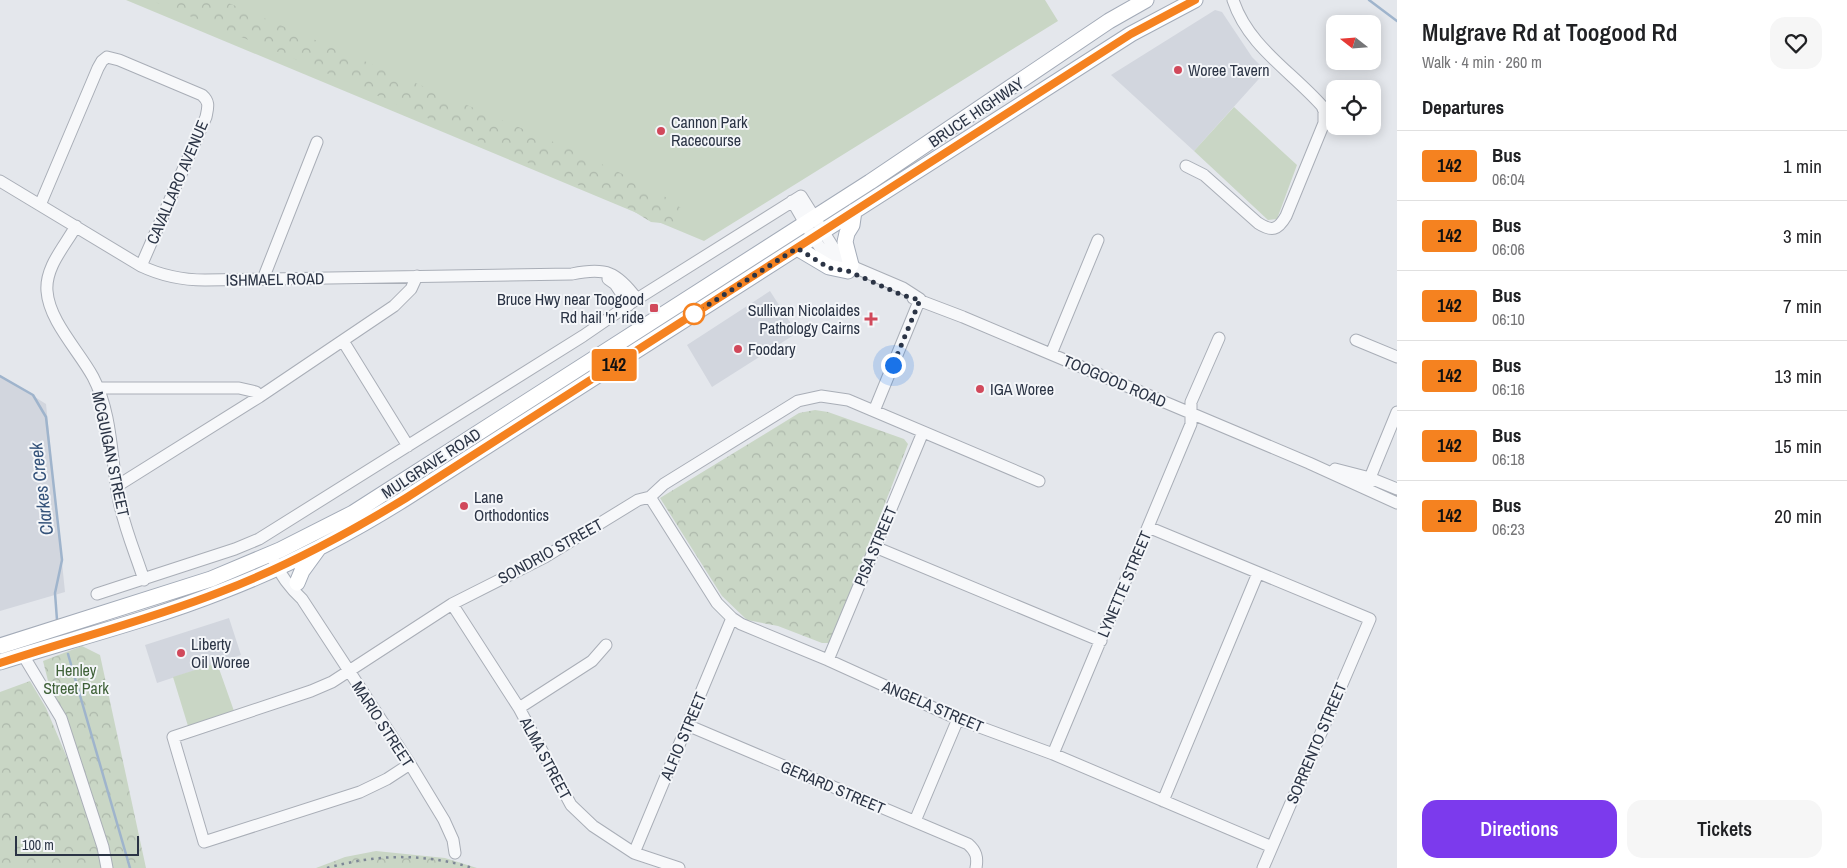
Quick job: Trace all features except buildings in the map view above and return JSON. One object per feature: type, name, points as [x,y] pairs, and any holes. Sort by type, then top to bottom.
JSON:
[{"type":"main road","name":"BRUCE HIGHWAY","points":[[811,221],[944,134],[1109,21],[1146,0]]},
{"type":"main road","name":"BRUCE HIGHWAY","points":[[819,234],[1131,34],[1195,0]]},
{"type":"main road","points":[[797,248],[829,268],[849,268],[844,242],[852,225],[854,211]]},
{"type":"main road","name":"MULGRAVE ROAD","points":[[0,662],[203,598],[279,559],[811,221]]},
{"type":"main road","name":"MULGRAVE ROAD","points":[[0,646],[319,548],[371,520],[819,234]]},
{"type":"main road","points":[[297,583],[302,571],[319,548]]},
{"type":"street","points":[[1186,166],[1204,174],[1258,223],[1272,229],[1280,225],[1286,216],[1324,123],[1322,106],[1264,51],[1248,29],[1233,0]]},
{"type":"street","name":"CAVALLARO AVENUE","points":[[40,204],[98,68],[107,57],[119,60],[202,95],[207,99],[206,117],[142,266]]},
{"type":"street","points":[[263,279],[317,142]]},
{"type":"street","name":"ISHMAEL ROAD","points":[[1,181],[142,266],[164,275],[185,280],[572,274],[609,279],[633,302]]},
{"type":"street","name":"MULGRAVE ROAD","points":[[97,594],[144,580],[259,539],[584,336],[633,302],[797,199],[811,221]]},
{"type":"street","name":"TOOGOOD ROAD","points":[[811,221],[819,234],[839,254],[849,268],[903,288],[920,300],[1309,463],[1368,484],[1397,489]]},
{"type":"street","name":"MCGUIGAN STREET","points":[[76,226],[52,267],[47,282],[48,298],[52,310],[94,378],[98,388],[108,427],[123,517],[144,580]]},
{"type":"street","points":[[1050,354],[1098,240]]},
{"type":"street","points":[[117,486],[259,396],[401,301],[411,289],[416,276]]},
{"type":"street","points":[[874,412],[920,300]]},
{"type":"street","name":"LYNETTE STREET","points":[[1053,754],[1191,424],[1192,402],[1219,338]]},
{"type":"street","points":[[1356,340],[1397,357]]},
{"type":"street","points":[[343,341],[408,446]]},
{"type":"street","points":[[98,388],[239,388],[256,392],[259,396]]},
{"type":"street","name":"SONDRIO STREET","points":[[410,764],[387,779],[360,792],[204,842],[172,737],[316,689],[349,672],[452,604],[545,557],[638,500],[650,497],[664,484],[798,401],[813,397],[848,400],[1039,481]]},
{"type":"street","points":[[1368,484],[1397,412]]},
{"type":"street","name":"PISA STREET","points":[[828,660],[923,432]]},
{"type":"street","name":"TOOGOOD ROAD","points":[[1368,484],[1397,503]]},
{"type":"street","name":"ANGELA STREET","points":[[650,497],[717,603],[741,624],[828,660],[958,719],[1053,754],[1272,846]]},
{"type":"street","points":[[1148,527],[1258,573],[1163,801]]},
{"type":"street","points":[[875,547],[1101,641]]},
{"type":"street","name":"MARIO STREET","points":[[279,559],[297,583],[302,599],[410,764],[444,820],[453,840],[455,853]]},
{"type":"street","name":"MARIO STREET","points":[[279,559],[293,591],[302,599]]},
{"type":"street","name":"SORRENTO STREET","points":[[1258,573],[1370,619],[1262,868]]},
{"type":"street","name":"ALMA STREET","points":[[452,604],[518,708],[571,805],[593,826],[634,853],[679,868]]},
{"type":"street","name":"ALFIO STREET","points":[[634,853],[732,618]]},
{"type":"street","points":[[518,708],[592,661],[606,645]]},
{"type":"street","points":[[23,655],[61,718],[103,847],[107,868]]},
{"type":"street","points":[[915,821],[958,719]]},
{"type":"street","name":"GERARD STREET","points":[[687,725],[968,844],[976,853],[976,868]]},
{"type":"shaded area","points":[[1215,10],[1222,12],[1252,57],[1266,71],[1194,151],[1111,75]]},
{"type":"shaded area","points":[[770,291],[797,333],[712,387],[687,345]]},
{"type":"shaded area","points":[[0,375],[46,404],[65,592],[0,611]]},
{"type":"shaded area","points":[[229,618],[241,655],[157,683],[145,645]]},
{"type":"green space","name":"Cannon Park Racecourse","points":[[126,0],[1045,0],[1058,21],[704,241]]},
{"type":"green space","points":[[150,0],[221,0],[243,9],[572,150],[654,189],[681,208],[681,225],[651,222],[625,206],[288,56]]},
{"type":"green space","points":[[1234,107],[1297,165],[1277,219],[1268,220],[1194,151]]},
{"type":"green space","points":[[815,410],[828,412],[904,439],[908,444],[831,643],[822,643],[778,626],[747,620],[722,596],[660,498],[799,413]]},
{"type":"green space","name":"Henley Street Park","points":[[82,646],[100,655],[146,868],[0,868],[0,692],[30,681],[46,708],[68,760],[43,661]]},
{"type":"green space","points":[[217,663],[234,711],[188,726],[173,677]]},
{"type":"green space","points":[[376,851],[445,858],[477,868],[316,868],[345,857]]},
{"type":"waterway","points":[[1369,0],[1397,21]]},
{"type":"waterway","name":"Clarkes Creek","points":[[0,376],[33,395],[46,417],[62,560],[55,593],[57,620]]},
{"type":"waterway","name":"Clarkes Creek","points":[[68,654],[130,868]]},
{"type":"railway","points":[[327,868],[364,860],[400,857],[436,860],[473,868]]},
{"type":"bus line","name":"142","points":[[0,663],[220,593],[278,568],[371,520],[1131,34],[1195,0]]},
{"type":"place","name":"Woree Tavern","points":[[1178,70]]},
{"type":"place","name":"Cannon Park Racecourse","points":[[661,131]]},
{"type":"place","name":"Bruce Hwy near Toogood Rd hail 'n' ride","points":[[654,308]]},
{"type":"place","name":"Sullivan Nicolaides Pathology Cairns","points":[[871,319]]},
{"type":"place","name":"Foodary","points":[[738,349]]},
{"type":"place","name":"IGA Woree","points":[[980,389]]},
{"type":"place","name":"Lane Orthodontics","points":[[464,506]]},
{"type":"place","name":"Liberty Oil Woree","points":[[181,653]]},
{"type":"route","points":[[694,314],[797,248],[829,268],[848,271],[902,295],[920,300],[893,365]]}]
